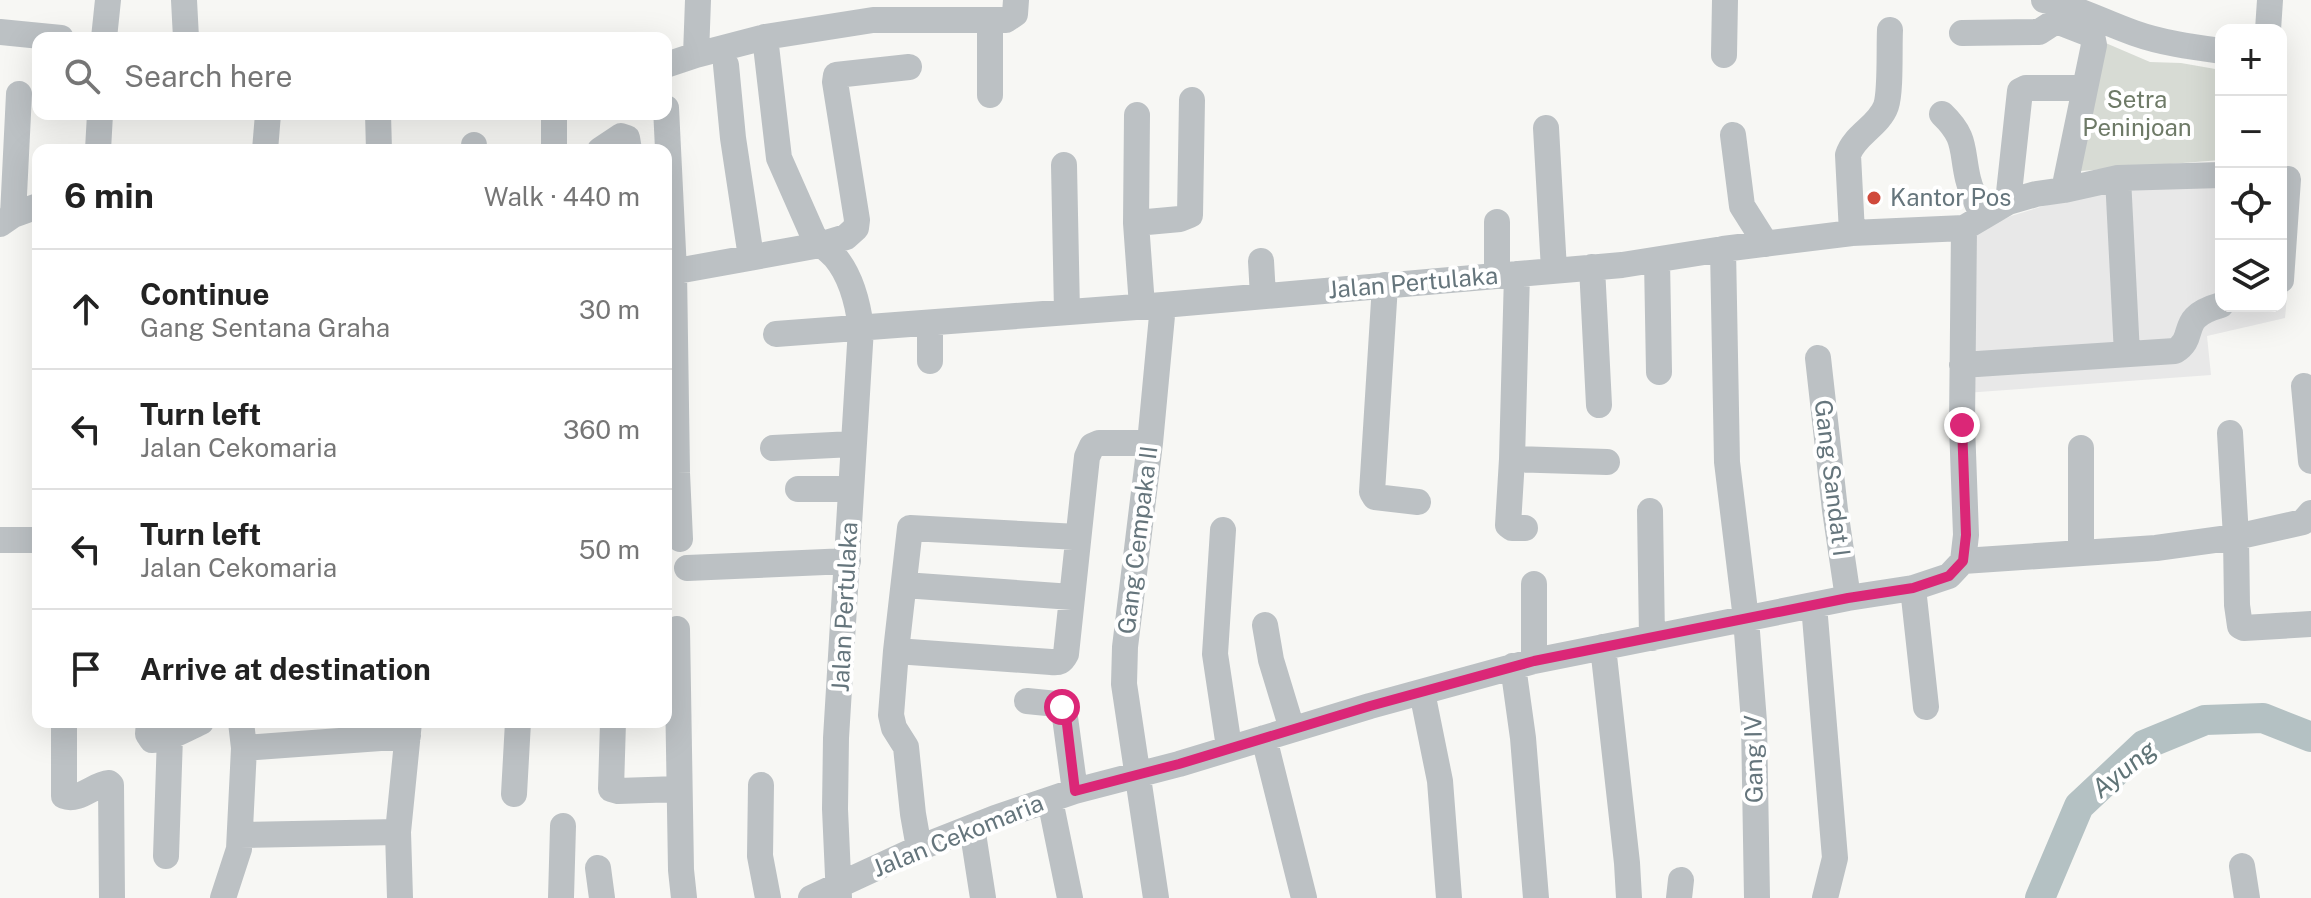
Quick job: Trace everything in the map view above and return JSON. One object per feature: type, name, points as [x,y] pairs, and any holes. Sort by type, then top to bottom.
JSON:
[{"type":"street","points":[[105,32],[108,0]]},
{"type":"street","points":[[184,0],[186,32]]},
{"type":"street","points":[[696,55],[698,0]]},
{"type":"street","points":[[672,63],[846,12],[897,9],[1006,20],[1015,14],[1016,0]]},
{"type":"street","points":[[1724,55],[1725,0]]},
{"type":"street","points":[[2044,0],[2135,33],[2215,50]]},
{"type":"street","points":[[2268,24],[2270,0]]},
{"type":"street","points":[[990,20],[990,95]]},
{"type":"street","points":[[1962,33],[2039,32],[2056,21],[2092,35],[2094,40],[2064,190]]},
{"type":"street","points":[[1852,233],[1848,155],[1853,144],[1886,105],[1890,30]]},
{"type":"street","points":[[0,32],[32,35]]},
{"type":"street","name":"Jalan Pertulaka","points":[[765,37],[779,158],[801,211],[820,245],[834,255],[845,271],[861,328],[836,738],[838,892]]},
{"type":"street","points":[[726,65],[733,138],[751,257]]},
{"type":"street","points":[[672,272],[820,245],[846,237],[856,228],[857,220],[836,75],[909,67]]},
{"type":"street","points":[[2008,202],[2021,89],[2084,88]]},
{"type":"street","points":[[19,94],[7,220],[32,209]]},
{"type":"street","points":[[1136,223],[1180,219],[1190,215],[1192,100]]},
{"type":"street","points":[[1942,114],[1961,139],[1974,222],[1962,365],[1966,535],[1963,561],[2156,548],[2236,537],[2303,522],[2311,513]]},
{"type":"street","name":"Gang Cempaka II","points":[[1137,115],[1136,223],[1152,306],[1150,443],[1125,647],[1124,684],[1156,898]]},
{"type":"street","points":[[98,144],[100,120]]},
{"type":"street","points":[[266,144],[268,120]]},
{"type":"street","points":[[378,120],[379,144]]},
{"type":"street","points":[[554,120],[554,144]]},
{"type":"street","points":[[666,120],[667,144]]},
{"type":"street","points":[[1546,128],[1554,270]]},
{"type":"street","points":[[1733,135],[1742,206],[1766,244]]},
{"type":"street","points":[[1064,165],[1067,312]]},
{"type":"street","points":[[1974,222],[2008,202],[2118,178],[2215,175]]},
{"type":"street","points":[[2285,240],[2291,177]]},
{"type":"street","points":[[2118,178],[2127,354]]},
{"type":"street","points":[[1497,222],[1507,274],[1512,459],[1508,525],[1525,528]]},
{"type":"street","name":"Jalan Pertulaka","points":[[861,328],[1592,267],[1852,233],[1974,222]]},
{"type":"street","name":"Gang IV","points":[[1723,249],[1727,462],[1746,619],[1754,722],[1757,898]]},
{"type":"street","points":[[1657,260],[1659,372]]},
{"type":"street","points":[[1261,261],[1263,296]]},
{"type":"street","points":[[1592,267],[1599,405]]},
{"type":"street","points":[[1385,285],[1372,492],[1375,497],[1418,502]]},
{"type":"street","points":[[1962,365],[2168,352],[2185,343],[2193,319],[2199,313],[2215,307]]},
{"type":"street","points":[[930,323],[930,361]]},
{"type":"street","points":[[776,334],[861,328]]},
{"type":"street","points":[[672,329],[680,539]]},
{"type":"street","name":"Gang Sandat I","points":[[1818,358],[1848,598]]},
{"type":"street","points":[[2304,386],[2311,461]]},
{"type":"street","points":[[2230,433],[2240,626],[2311,624]]},
{"type":"street","points":[[896,651],[1058,663],[1063,660],[1087,457],[1092,446],[1099,443],[1150,443]]},
{"type":"street","points":[[773,448],[853,444]]},
{"type":"street","points":[[2081,448],[2081,552]]},
{"type":"street","points":[[1512,459],[1607,462]]},
{"type":"street","points":[[798,489],[851,489]]},
{"type":"street","points":[[1650,511],[1652,638]]},
{"type":"street","points":[[919,848],[906,747],[894,728],[891,715],[910,528],[1078,537]]},
{"type":"street","points":[[1223,530],[1215,654],[1229,747]]},
{"type":"street","points":[[0,540],[32,540]]},
{"type":"street","points":[[687,568],[848,561]]},
{"type":"street","name":"Jalan Cekomaria","points":[[811,898],[838,892],[919,848],[1075,791],[1524,664],[1848,598],[1913,588],[1949,576],[1963,561]]},
{"type":"street","points":[[1534,584],[1524,664],[1523,738],[1536,898]]},
{"type":"street","points":[[904,585],[1072,597]]},
{"type":"street","points":[[1913,588],[1926,707]]},
{"type":"street","points":[[1814,605],[1835,858],[1825,898]]},
{"type":"street","points":[[1265,625],[1271,660],[1292,729]]},
{"type":"street","points":[[677,629],[681,880],[684,898]]},
{"type":"street","points":[[1603,647],[1629,898]]},
{"type":"street","points":[[1422,692],[1440,781],[1449,898]]},
{"type":"street","points":[[1027,701],[1057,704],[1064,710],[1075,791]]},
{"type":"street","points":[[64,728],[64,796],[74,798],[103,783],[111,785],[112,898]]},
{"type":"street","points":[[223,898],[239,849],[244,748],[242,728]]},
{"type":"street","points":[[514,794],[518,728]]},
{"type":"street","points":[[613,728],[611,789],[679,789]]},
{"type":"street","points":[[159,729],[166,856]]},
{"type":"street","points":[[244,748],[408,729],[398,832],[400,898]]},
{"type":"street","points":[[1264,738],[1304,898]]},
{"type":"street","points":[[761,785],[760,856],[768,898]]},
{"type":"street","points":[[1050,800],[1070,898]]},
{"type":"street","points":[[561,898],[563,826]]},
{"type":"street","points":[[972,827],[983,898]]},
{"type":"street","points":[[240,835],[398,832]]},
{"type":"street","points":[[2242,866],[2247,898]]},
{"type":"street","points":[[598,868],[602,898]]},
{"type":"shaded area","points":[[2215,185],[2215,312],[2286,312],[2285,318],[2207,336],[2211,375],[1965,393],[1969,236],[2011,216],[2047,205],[2140,187]]},
{"type":"shaded area","points":[[2287,228],[2293,229],[2287,296]]},
{"type":"green space","name":"Setra Peninjoan","points":[[2101,41],[2150,62],[2215,69],[2215,160],[2068,172]]},
{"type":"waterway","name":"Ayung","points":[[2040,898],[2079,806],[2144,745],[2205,720],[2263,718],[2311,737]]},
{"type":"place","name":"Kantor Pos","points":[[1874,198]]},
{"type":"route","points":[[1062,707],[1066,716],[1075,791],[1179,764],[1513,666],[1848,598],[1913,588],[1949,576],[1963,561],[1966,535],[1962,425]]}]
